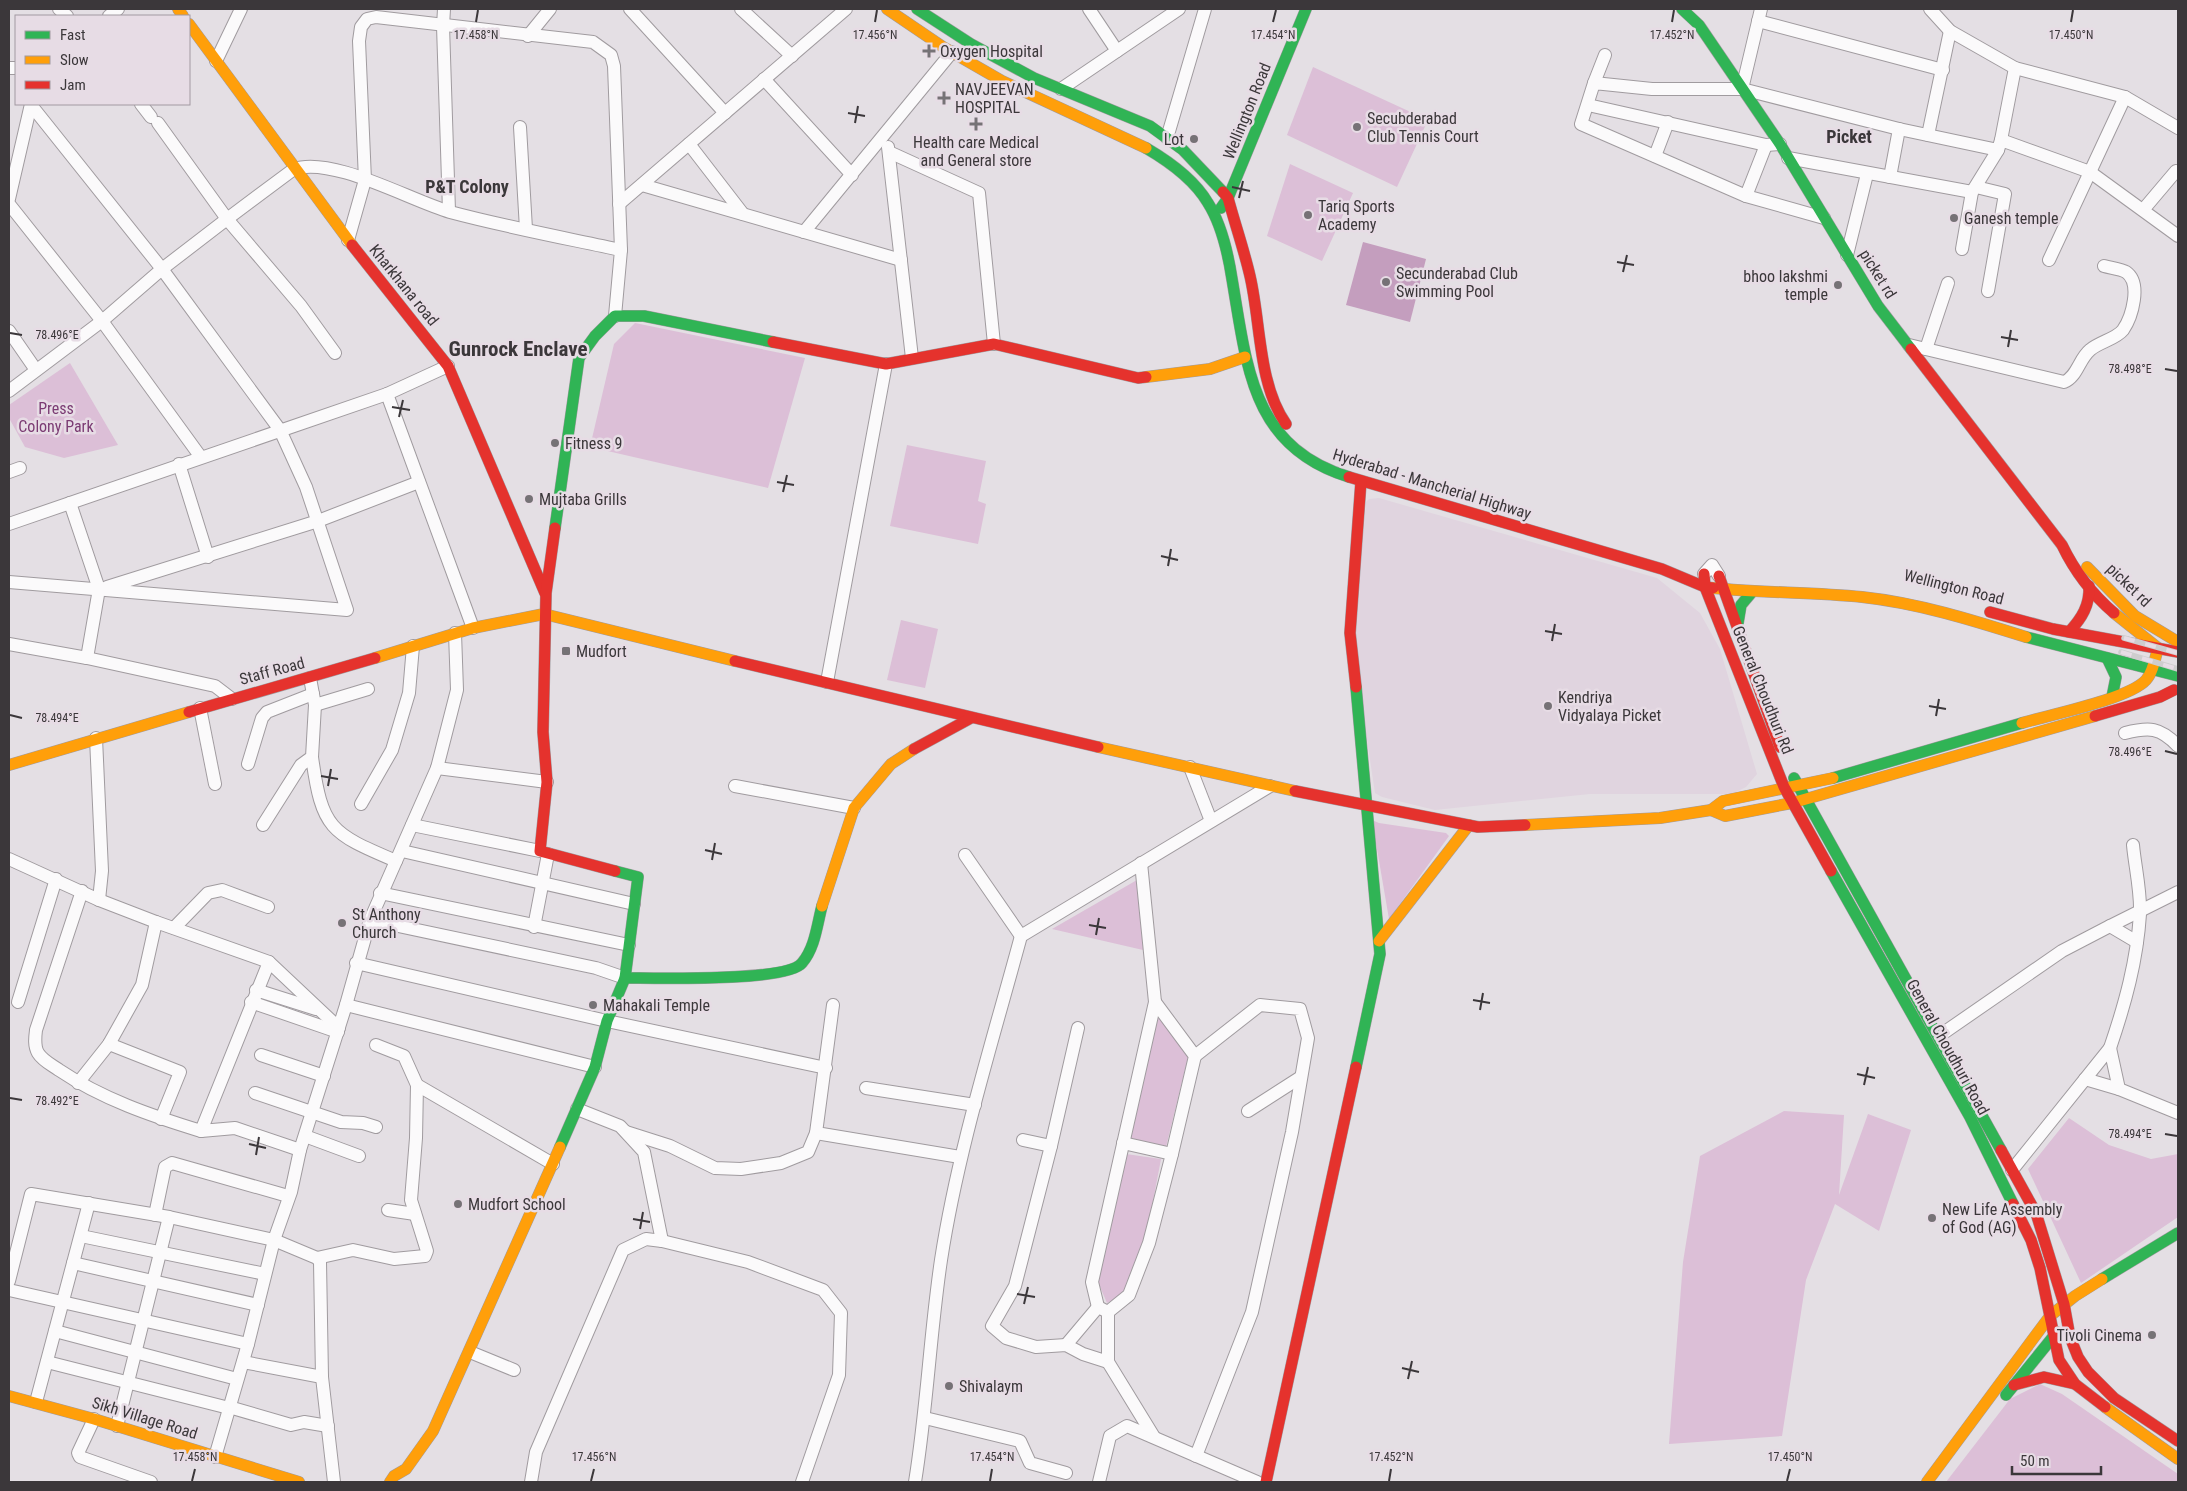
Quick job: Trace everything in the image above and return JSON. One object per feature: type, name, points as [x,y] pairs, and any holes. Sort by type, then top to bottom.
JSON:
[{"type":"main road","name":"Hyderabad - Mancherial Highway","points":[[887,9],[952,52],[1010,84],[1145,146],[1171,164],[1197,186],[1216,214],[1233,282],[1245,357],[1256,398],[1268,423],[1282,439],[1315,464],[1361,482],[1662,569],[1705,587],[1752,592],[1863,597],[1932,609],[2178,676]]},
{"type":"main road","name":"Hyderabad - Mancherial Highway","points":[[916,9],[1009,66],[1150,126],[1198,164],[1228,198],[1250,276],[1269,389],[1276,410],[1286,425],[1307,442],[1331,458],[1370,471],[1704,574]]},
{"type":"main road","name":"Wellington Road","points":[[1216,214],[1228,198],[1306,9]]},
{"type":"main road","name":"picket rd","points":[[1682,9],[1699,25],[1780,144],[1878,306],[2062,545],[2066,556],[2098,599],[2158,648]]},
{"type":"main road","name":"Kharkhana road","points":[[190,25],[294,169],[448,366],[546,593]]},
{"type":"main road","points":[[390,1482],[394,1476],[406,1469],[433,1431],[470,1352],[595,1067],[607,1022],[625,978],[638,876],[544,852],[547,782],[543,732],[544,614],[546,593],[579,358],[595,336],[615,316],[644,316],[886,364],[994,344],[1138,378],[1210,369],[1245,357]]},
{"type":"main road","points":[[1266,1482],[1380,954],[1368,805],[1350,633],[1361,482]]},
{"type":"main road","name":"picket rd","points":[[2062,545],[2075,554],[2135,616],[2178,642]]},
{"type":"main road","name":"General Choudhuri Rd","points":[[1704,574],[1705,587],[1792,804]]},
{"type":"main road","points":[[1853,584],[1729,577],[1724,590],[1738,623],[1787,764],[2036,1213],[2064,1304],[2070,1337],[2078,1357],[2088,1372],[2114,1398],[2178,1441]]},
{"type":"main road","points":[[2069,632],[2084,616],[2090,597],[2089,586]]},
{"type":"main road","points":[[1738,623],[1741,605],[1752,592]]},
{"type":"main road","name":"Wellington Road","points":[[1982,610],[2069,632],[2178,652]]},
{"type":"main road","points":[[544,614],[971,718],[1270,786],[1478,828],[1660,818],[1711,810],[1723,801],[1800,786],[2112,697],[2134,689],[2150,678],[2158,648]]},
{"type":"main road","name":"Staff Road","points":[[9,765],[96,738],[310,678],[455,633],[544,614]]},
{"type":"main road","points":[[2107,658],[2115,671],[2117,684],[2112,697]]},
{"type":"main road","points":[[1711,810],[1725,816],[1792,804],[2160,697],[2176,695],[2178,676]]},
{"type":"main road","points":[[625,978],[750,976],[789,972],[801,964],[810,952],[823,902],[854,808],[891,764],[928,740],[971,718]]},
{"type":"main road","name":"General Choudhuri Road","points":[[1792,804],[1970,1117],[2031,1240],[2040,1268],[2050,1316]]},
{"type":"main road","points":[[1379,941],[1468,825]]},
{"type":"main road","points":[[1927,1482],[2050,1316],[2084,1290],[2178,1233]]},
{"type":"main road","points":[[1938,1482],[2054,1335],[2082,1304],[2178,1246]]},
{"type":"main road","points":[[2058,1284],[2070,1289],[2084,1290]]},
{"type":"main road","points":[[2050,1316],[2059,1360],[2075,1384]]},
{"type":"main road","points":[[2023,1352],[2030,1353],[2034,1360]]},
{"type":"main road","points":[[2013,1386],[2040,1375],[2057,1376],[2075,1384],[2129,1426],[2178,1459]]},
{"type":"main road","name":"Sikh Village Road","points":[[9,1396],[94,1419],[299,1482]]},
{"type":"main road","points":[[406,1469],[406,1482]]},
{"type":"street","points":[[216,61],[241,9]]},
{"type":"street","points":[[444,9],[449,211]]},
{"type":"street","points":[[528,36],[550,9]]},
{"type":"street","points":[[630,9],[725,113]]},
{"type":"street","points":[[741,9],[792,56]]},
{"type":"street","points":[[619,204],[846,9]]},
{"type":"street","points":[[1089,9],[1117,51]]},
{"type":"street","points":[[1061,89],[1179,9]]},
{"type":"street","points":[[1167,138],[1205,9]]},
{"type":"street","points":[[1930,9],[1950,31],[2015,68],[2125,97],[2178,128]]},
{"type":"street","points":[[1742,89],[1759,15],[1943,70]]},
{"type":"street","points":[[348,240],[365,180],[359,40],[361,27],[367,19],[376,17],[593,42],[610,54],[614,66],[622,250],[615,316]]},
{"type":"street","points":[[1928,136],[1950,31]]},
{"type":"street","points":[[804,232],[952,52]]},
{"type":"street","points":[[1605,55],[1581,124],[1746,196],[1824,218]]},
{"type":"street","points":[[1962,248],[1974,190],[1999,145],[2015,68]]},
{"type":"street","points":[[764,80],[852,175]]},
{"type":"street","points":[[1594,83],[1652,89],[1742,89],[1928,136],[1999,145],[2090,172],[2178,236]]},
{"type":"street","points":[[2048,260],[2125,97]]},
{"type":"street","points":[[9,199],[31,105]]},
{"type":"street","points":[[9,582],[347,610],[306,487],[280,430],[162,269],[32,105]]},
{"type":"street","points":[[141,105],[227,218],[301,306],[335,353]]},
{"type":"street","points":[[1588,105],[1766,145],[1780,144]]},
{"type":"street","points":[[1655,156],[1668,122]]},
{"type":"street","points":[[520,128],[526,229]]},
{"type":"street","points":[[1890,177],[1899,129]]},
{"type":"street","points":[[886,132],[912,358]]},
{"type":"street","points":[[689,144],[742,214]]},
{"type":"street","points":[[1746,196],[1766,145]]},
{"type":"street","points":[[888,152],[979,193],[994,344]]},
{"type":"street","points":[[1788,158],[1867,174],[2005,194],[1988,291]]},
{"type":"street","points":[[9,391],[102,321],[162,269],[227,218],[294,169],[305,165],[318,165],[365,180],[449,211],[622,250]]},
{"type":"street","points":[[2143,210],[2176,171]]},
{"type":"street","points":[[1847,255],[1867,174]]},
{"type":"street","points":[[642,185],[901,260]]},
{"type":"street","points":[[9,204],[102,321],[200,456]]},
{"type":"street","points":[[1908,345],[2064,382],[2070,380],[2090,350],[2122,331],[2130,314],[2135,283],[2126,272],[2104,266]]},
{"type":"street","points":[[1926,349],[1948,283]]},
{"type":"street","points":[[9,331],[36,370]]},
{"type":"street","points":[[826,682],[886,364]]},
{"type":"street","points":[[9,524],[200,456],[387,394],[448,366]]},
{"type":"street","points":[[387,394],[473,628]]},
{"type":"street","points":[[179,464],[208,557]]},
{"type":"street","points":[[100,590],[318,522],[419,482]]},
{"type":"street","points":[[70,503],[100,590],[87,658]]},
{"type":"street","points":[[1704,574],[1712,565],[1729,577]]},
{"type":"street","points":[[215,1457],[248,1344],[274,1240],[300,1150],[346,1005],[356,963],[380,893],[399,856],[437,768],[457,690],[455,633]]},
{"type":"street","points":[[9,644],[87,658],[215,686],[232,699]]},
{"type":"street","points":[[361,804],[392,750],[409,693],[413,646]]},
{"type":"street","points":[[310,678],[314,699],[312,757],[317,795],[324,815],[337,832],[361,846],[399,856],[542,883],[634,904]]},
{"type":"street","points":[[248,764],[262,718],[267,712],[314,699],[368,689]]},
{"type":"street","points":[[200,708],[216,784]]},
{"type":"street","points":[[2124,733],[2145,728],[2167,734],[2178,746]]},
{"type":"street","points":[[96,738],[102,871],[99,900]]},
{"type":"street","points":[[263,825],[301,765],[312,757]]},
{"type":"street","points":[[1190,767],[1210,822]]},
{"type":"street","points":[[437,768],[547,782]]},
{"type":"street","points":[[735,786],[854,808]]},
{"type":"street","points":[[915,1482],[925,1418],[941,1261],[960,1157],[1021,936],[1270,786]]},
{"type":"street","points":[[412,825],[544,852],[542,883],[534,927]]},
{"type":"street","points":[[2012,1170],[2110,1048],[2130,988],[2137,942],[2140,912],[2133,845]]},
{"type":"street","points":[[965,855],[1021,936]]},
{"type":"street","points":[[9,859],[99,900],[269,962],[338,1030]]},
{"type":"street","points":[[1141,863],[1154,1002],[1092,1282],[1103,1309],[1108,1362],[1154,1437]]},
{"type":"street","points":[[18,1002],[56,879]]},
{"type":"street","points":[[174,928],[208,893],[214,890],[222,890],[268,907]]},
{"type":"street","points":[[82,891],[36,1030],[35,1042],[38,1053],[44,1060],[78,1082],[108,1098],[161,1118],[201,1132],[235,1128],[300,1150]]},
{"type":"street","points":[[1939,1036],[2062,951],[2178,892]]},
{"type":"street","points":[[380,893],[534,927],[629,945]]},
{"type":"street","points":[[370,920],[596,968],[625,978]]},
{"type":"street","points":[[78,1082],[109,1044],[142,984],[156,922]]},
{"type":"street","points":[[2110,926],[2137,942]]},
{"type":"street","points":[[201,1132],[269,962]]},
{"type":"street","points":[[356,963],[607,1022],[826,1068]]},
{"type":"street","points":[[254,996],[318,1010]]},
{"type":"street","points":[[254,996],[338,1030]]},
{"type":"street","points":[[1154,1002],[1195,1056]]},
{"type":"street","points":[[346,1005],[595,1067]]},
{"type":"street","points":[[626,1132],[670,1146],[716,1168],[741,1169],[781,1163],[808,1152],[816,1133],[833,1005]]},
{"type":"street","points":[[1066,1344],[1103,1309],[1129,1295],[1149,1242],[1195,1056],[1260,1005],[1300,1009],[1308,1038],[1292,1132],[1252,1312],[1196,1456]]},
{"type":"street","points":[[1078,1028],[1051,1146],[1015,1286],[992,1326],[1006,1338],[1036,1347],[1066,1344],[1083,1354],[1108,1362]]},
{"type":"street","points":[[109,1044],[180,1072],[161,1118]]},
{"type":"street","points":[[9,1282],[11,1267],[31,1194],[169,1217],[274,1240],[317,1258],[353,1250],[394,1259],[425,1256],[428,1250],[410,1200],[416,1138],[417,1085],[404,1056],[376,1045]]},
{"type":"street","points":[[2110,1048],[2119,1089]]},
{"type":"street","points":[[261,1055],[324,1076]]},
{"type":"street","points":[[1248,1111],[1301,1077]]},
{"type":"street","points":[[2085,1079],[2119,1089],[2178,1113]]},
{"type":"street","points":[[417,1085],[553,1164]]},
{"type":"street","points":[[866,1088],[975,1105]]},
{"type":"street","points":[[255,1093],[341,1122],[363,1123],[376,1127]]},
{"type":"street","points":[[577,1109],[620,1126],[644,1152],[662,1241]]},
{"type":"street","points":[[816,1133],[960,1157]]},
{"type":"street","points":[[305,1136],[359,1156]]},
{"type":"street","points":[[1023,1140],[1051,1146]]},
{"type":"street","points":[[1123,1143],[1172,1154]]},
{"type":"street","points":[[155,1215],[165,1167],[172,1163],[288,1196]]},
{"type":"street","points":[[36,1402],[89,1203]]},
{"type":"street","points":[[388,1210],[416,1214]]},
{"type":"street","points":[[117,1426],[169,1217]]},
{"type":"street","points":[[81,1236],[265,1274]]},
{"type":"street","points":[[531,1482],[536,1452],[624,1250],[646,1239],[662,1241],[748,1262],[823,1290],[840,1313],[839,1375],[802,1482]]},
{"type":"street","points":[[317,1258],[320,1262],[322,1377],[334,1482]]},
{"type":"street","points":[[73,1263],[258,1305]]},
{"type":"street","points":[[9,1290],[248,1344]]},
{"type":"street","points":[[55,1331],[237,1379]]},
{"type":"street","points":[[470,1352],[514,1370]]},
{"type":"street","points":[[47,1362],[229,1407],[291,1425],[304,1422],[328,1426]]},
{"type":"street","points":[[243,1362],[322,1377]]},
{"type":"street","points":[[925,1418],[1020,1441],[1030,1463],[1066,1473]]},
{"type":"street","points":[[94,1419],[78,1453],[80,1456],[151,1482]]},
{"type":"street","points":[[1099,1482],[1110,1436],[1127,1426],[1257,1482]]},
{"type":"shaded area","name":"Secunderabad Club Swimming Pool","points":[[1363,242],[1426,259],[1410,322],[1346,305]]},
{"type":"shaded area","name":"Kendriya Vidyalaya Picket","points":[[1379,498],[1657,578],[1700,613],[1720,649],[1757,774],[1746,787],[1732,794],[1590,794],[1435,810],[1382,797],[1375,793],[1353,647],[1366,502],[1369,499]]},
{"type":"green space","name":"Secubderabad Club Tennis Court","points":[[1313,67],[1428,120],[1397,187],[1287,135]]},
{"type":"green space","name":"Tariq Sports Academy","points":[[1290,164],[1353,193],[1322,261],[1267,236]]},
{"type":"green space","points":[[635,323],[805,358],[768,488],[590,447],[614,344]]},
{"type":"green space","name":"Press Colony Park","points":[[70,363],[118,445],[64,458],[25,447],[9,418],[9,405]]},
{"type":"green space","points":[[907,445],[986,461],[978,501],[986,504],[978,544],[890,526]]},
{"type":"green space","points":[[901,620],[938,629],[925,688],[887,680]]},
{"type":"green space","points":[[1372,820],[1379,823],[1446,833],[1449,836],[1389,919]]},
{"type":"green space","points":[[1137,880],[1143,950],[1052,929]]},
{"type":"green space","points":[[1157,1013],[1188,1057],[1166,1147],[1131,1138]]},
{"type":"green space","points":[[1784,1111],[1844,1115],[1839,1195],[1868,1114],[1911,1130],[1879,1231],[1835,1204],[1806,1280],[1782,1436],[1669,1444],[1683,1262],[1700,1156]]},
{"type":"green space","points":[[2069,1118],[2109,1145],[2151,1159],[2178,1154],[2178,1217],[2081,1283],[2028,1169]]},
{"type":"green space","points":[[1126,1154],[1161,1159],[1146,1238],[1123,1295],[1107,1303],[1098,1282]]},
{"type":"green space","points":[[2040,1384],[2062,1394],[2178,1474],[2178,1482],[1946,1482],[2010,1399]]},
{"type":"railway","points":[[2124,638],[2178,653]]},
{"type":"railway","points":[[2121,652],[2178,669]]},
{"type":"traffic: fast","points":[[917,9],[971,44],[1034,78],[1150,126],[1183,150],[1223,192]]},
{"type":"traffic: fast","points":[[1221,208],[1228,198],[1306,9]]},
{"type":"traffic: fast","points":[[1682,9],[1699,25],[1780,144],[1878,306],[1911,349]]},
{"type":"traffic: fast","points":[[1146,148],[1172,165],[1196,186],[1217,220],[1229,259],[1250,372],[1259,399],[1273,424],[1291,446],[1316,463],[1349,477]]},
{"type":"traffic: fast","points":[[555,528],[579,358],[595,336],[615,316],[644,316],[773,342]]},
{"type":"traffic: fast","points":[[1738,623],[1741,605],[1752,592]]},
{"type":"traffic: fast","points":[[2026,637],[2178,676]]},
{"type":"traffic: fast","points":[[2107,658],[2116,677],[2112,697]]},
{"type":"traffic: fast","points":[[1356,687],[1380,954],[1356,1067]]},
{"type":"traffic: fast","points":[[1833,778],[2022,723]]},
{"type":"traffic: fast","points":[[1794,778],[2001,1150]]},
{"type":"traffic: fast","points":[[560,1147],[595,1067],[607,1021],[625,978],[638,877],[615,871]]},
{"type":"traffic: fast","points":[[1831,871],[1970,1117],[2013,1204]]},
{"type":"traffic: fast","points":[[625,978],[719,978],[772,973],[791,969],[802,963],[810,950],[822,906]]},
{"type":"traffic: fast","points":[[2102,1279],[2178,1233]]},
{"type":"traffic: fast","points":[[2006,1395],[2057,1332]]},
{"type":"traffic: slow","points":[[178,9],[182,15]]},
{"type":"traffic: slow","points":[[887,9],[943,47],[1002,81],[1146,148]]},
{"type":"traffic: slow","points":[[190,25],[352,245]]},
{"type":"traffic: slow","points":[[1146,377],[1210,369],[1245,357]]},
{"type":"traffic: slow","points":[[2087,567],[2135,616],[2178,642]]},
{"type":"traffic: slow","points":[[1713,588],[1844,595],[1904,603],[1985,624],[2026,637]]},
{"type":"traffic: slow","points":[[2022,723],[2106,700],[2123,694],[2146,680],[2152,669],[2158,648],[2114,613]]},
{"type":"traffic: slow","points":[[375,658],[473,628],[544,614],[735,661]]},
{"type":"traffic: slow","points":[[9,765],[189,712]]},
{"type":"traffic: slow","points":[[1711,810],[1725,816],[1792,803],[2095,716]]},
{"type":"traffic: slow","points":[[1098,747],[1295,791]]},
{"type":"traffic: slow","points":[[822,906],[854,808],[891,764],[914,749]]},
{"type":"traffic: slow","points":[[1525,825],[1660,818],[1711,810],[1723,801],[1833,778]]},
{"type":"traffic: slow","points":[[1379,941],[1469,825]]},
{"type":"traffic: slow","points":[[390,1482],[394,1476],[406,1469],[433,1431],[560,1147]]},
{"type":"traffic: slow","points":[[1927,1482],[2050,1316],[2075,1296],[2102,1279]]},
{"type":"traffic: slow","points":[[9,1396],[94,1419],[299,1482]]},
{"type":"traffic: slow","points":[[2105,1407],[2178,1459]]},
{"type":"traffic: jam","points":[[1223,192],[1228,198],[1250,276],[1265,372],[1270,391],[1286,424]]},
{"type":"traffic: jam","points":[[352,245],[448,366],[545,593]]},
{"type":"traffic: jam","points":[[773,342],[886,364],[994,344],[1138,378],[1146,377]]},
{"type":"traffic: jam","points":[[1911,349],[2062,545],[2072,564],[2085,582],[2114,613]]},
{"type":"traffic: jam","points":[[1349,477],[1662,569],[1705,587],[1713,588]]},
{"type":"traffic: jam","points":[[1356,687],[1350,633],[1361,481]]},
{"type":"traffic: jam","points":[[555,528],[546,593],[543,732],[547,782],[540,851],[615,871]]},
{"type":"traffic: jam","points":[[1704,574],[1705,587],[1784,787],[1831,871]]},
{"type":"traffic: jam","points":[[1719,576],[1780,747]]},
{"type":"traffic: jam","points":[[2069,632],[2078,622],[2087,605],[2089,586]]},
{"type":"traffic: jam","points":[[1990,612],[2053,629],[2178,652]]},
{"type":"traffic: jam","points":[[189,712],[375,658]]},
{"type":"traffic: jam","points":[[735,661],[1098,747]]},
{"type":"traffic: jam","points":[[2095,716],[2160,697],[2174,690]]},
{"type":"traffic: jam","points":[[914,749],[971,718]]},
{"type":"traffic: jam","points":[[1295,791],[1478,827],[1525,825]]},
{"type":"traffic: jam","points":[[1266,1482],[1356,1067]]},
{"type":"traffic: jam","points":[[2001,1150],[2036,1213],[2064,1304],[2070,1337],[2078,1357],[2088,1372],[2114,1398],[2178,1441]]},
{"type":"traffic: jam","points":[[2013,1204],[2031,1240],[2040,1268],[2059,1360],[2075,1384],[2105,1407]]},
{"type":"traffic: jam","points":[[2014,1385],[2044,1377],[2075,1384]]},
{"type":"place","name":"Oxygen Hospital","points":[[929,51]]},
{"type":"place","name":"NAVJEEVAN HOSPITAL","points":[[944,98]]},
{"type":"place","name":"Health care Medical and General store","points":[[976,124]]},
{"type":"place","name":"Secubderabad Club Tennis Court","points":[[1357,127]]},
{"type":"place","name":"Lot","points":[[1194,139]]},
{"type":"place","name":"Tariq Sports Academy","points":[[1308,215]]},
{"type":"place","name":"Ganesh temple","points":[[1954,218]]},
{"type":"place","name":"Secunderabad Club Swimming Pool","points":[[1386,282]]},
{"type":"place","name":"bhoo lakshmi temple","points":[[1838,285]]},
{"type":"place","name":"Fitness 9","points":[[555,443]]},
{"type":"place","name":"Mujtaba Grills","points":[[529,499]]},
{"type":"place","name":"Mudfort","points":[[566,651]]},
{"type":"place","name":"Kendriya Vidyalaya Picket","points":[[1548,706]]},
{"type":"place","name":"St Anthony Church","points":[[342,923]]},
{"type":"place","name":"Mahakali Temple","points":[[593,1005]]},
{"type":"place","name":"Mudfort School","points":[[458,1204]]},
{"type":"place","name":"New Life Assembly of God (AG)","points":[[1932,1218]]},
{"type":"place","name":"Tivoli Cinema","points":[[2152,1335]]},
{"type":"place","name":"Shivalaym","points":[[949,1386]]},
{"type":"district","name":"Picket","points":[[1849,136]]},
{"type":"district","name":"P&T Colony","points":[[467,186]]},
{"type":"district","name":"Gunrock Enclave","points":[[518,349]]}]
